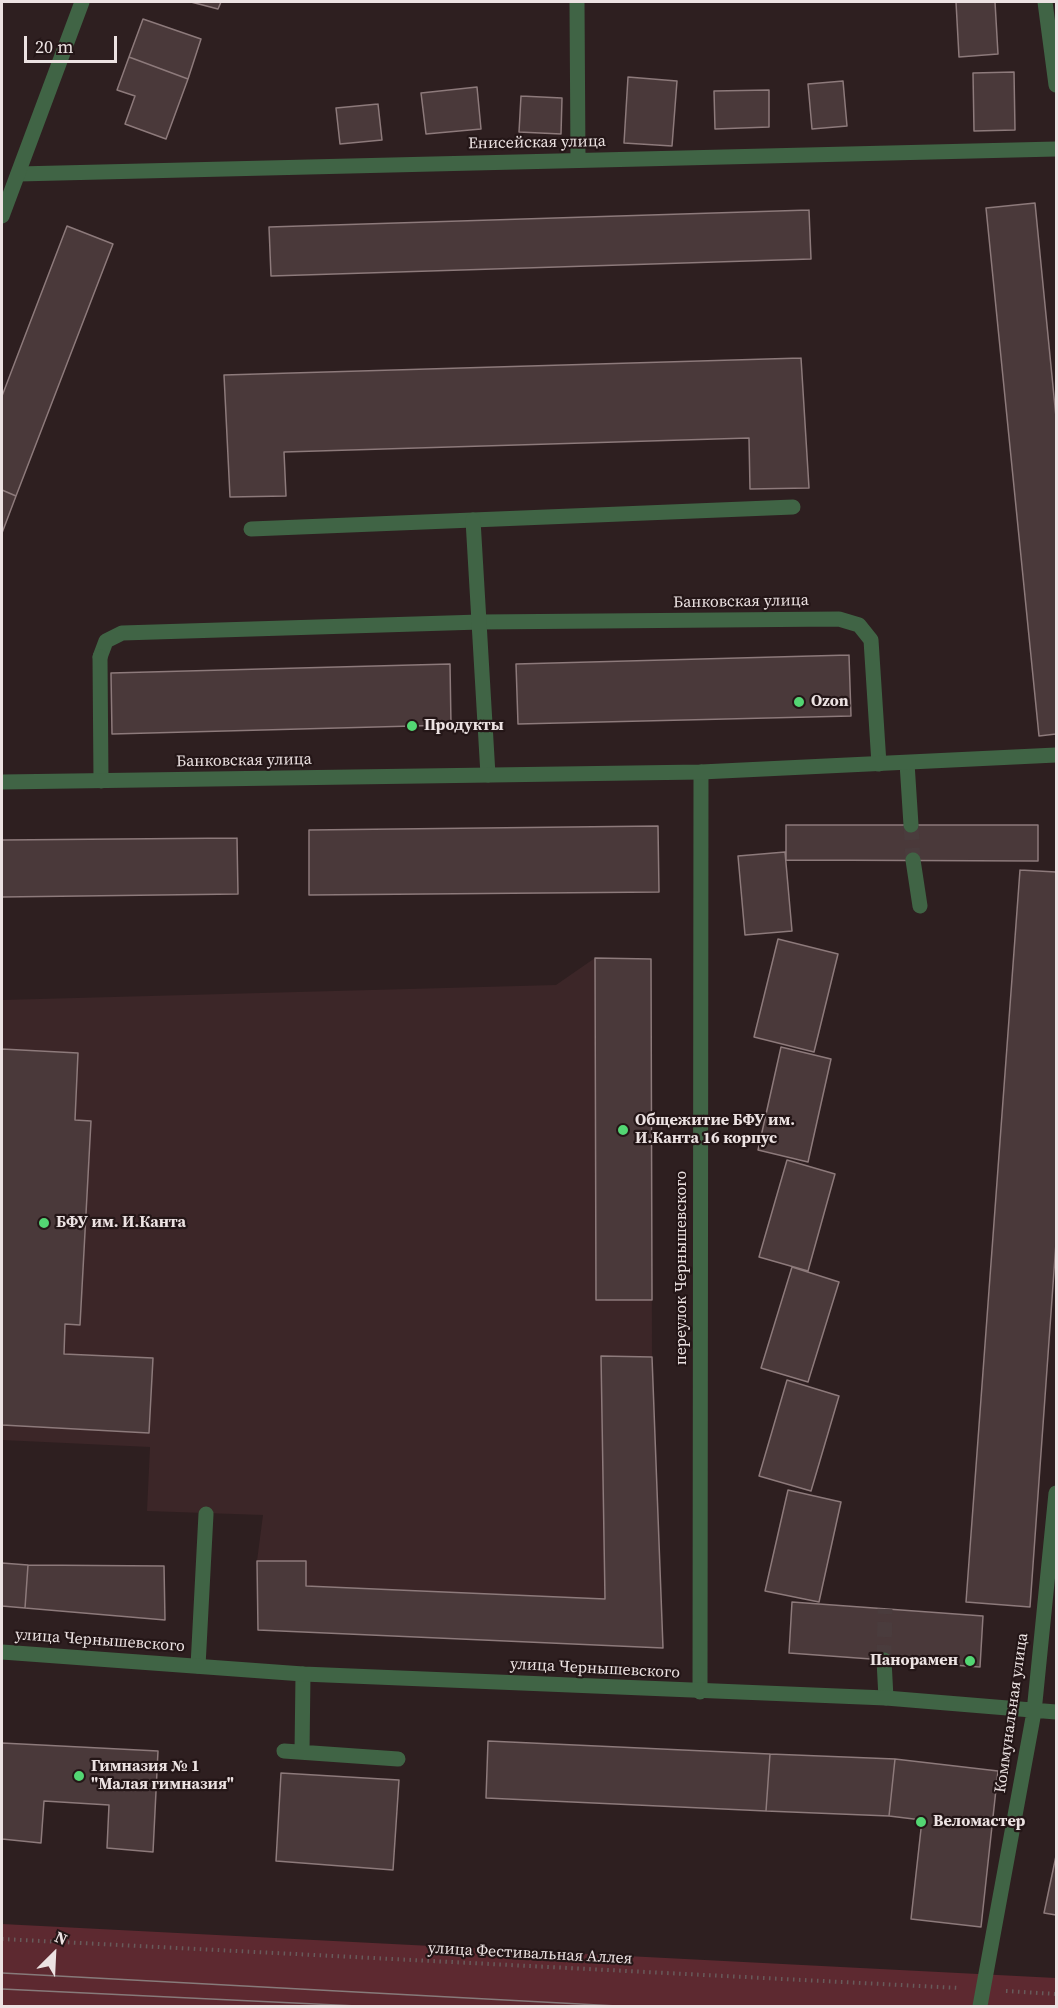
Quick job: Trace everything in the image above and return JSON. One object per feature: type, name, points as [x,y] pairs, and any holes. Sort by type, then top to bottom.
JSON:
[{"type":"street","points":[[2,216],[82,2]]},
{"type":"street","points":[[577,2],[578,160]]},
{"type":"street","points":[[1045,2],[1056,85]]},
{"type":"street","name":"Енисейская улица","points":[[18,174],[1056,149]]},
{"type":"street","points":[[251,529],[793,507]]},
{"type":"street","points":[[473,520],[488,775]]},
{"type":"street","name":"Банковская улица","points":[[101,781],[100,657],[106,641],[122,633],[480,622],[839,619],[859,625],[871,640],[879,764]]},
{"type":"street","name":"Банковская улица","points":[[2,782],[701,772],[1056,755]]},
{"type":"street","points":[[907,763],[911,825]]},
{"type":"street","name":"переулок Чернышевского","points":[[700,1692],[701,772]]},
{"type":"street","points":[[913,860],[920,906]]},
{"type":"street","name":"Коммунальная улица","points":[[980,2007],[1034,1712],[1056,1493]]},
{"type":"street","points":[[198,1666],[207,1514]]},
{"type":"street","name":"улица Чернышевского","points":[[2,1652],[303,1674],[886,1698],[1034,1712],[1056,1712]]},
{"type":"street","points":[[884,1660],[886,1698]]},
{"type":"street","points":[[302,1752],[303,1674]]},
{"type":"street","points":[[284,1751],[398,1759]]},
{"type":"path","name":"улица Фестивальная Аллея","points":[[2,1939],[1056,1994]]},
{"type":"shaded area","points":[[595,958],[651,959],[652,1357],[663,1648],[258,1630],[257,1561],[263,1515],[147,1511],[150,1447],[2,1440],[2,1000],[556,985]]},
{"type":"shaded area","points":[[2,1924],[1056,1978],[1056,2006],[2,2006]]},
{"type":"building","points":[[191,2],[221,2],[218,9]]},
{"type":"building","points":[[956,2],[995,2],[998,54],[959,57]]},
{"type":"building","points":[[143,19],[201,39],[188,79],[129,57]]},
{"type":"building","points":[[129,57],[188,79],[166,139],[125,124],[135,96],[117,90]]},
{"type":"building","points":[[1014,72],[1015,130],[974,131],[973,73]]},
{"type":"building","points":[[628,77],[677,81],[672,146],[624,143]]},
{"type":"building","points":[[843,81],[847,126],[812,129],[808,84]]},
{"type":"building","points":[[477,87],[481,129],[426,134],[421,93]]},
{"type":"building","points":[[769,90],[769,127],[715,129],[714,91]]},
{"type":"building","points":[[521,96],[562,98],[561,134],[519,132]]},
{"type":"building","points":[[378,104],[382,140],[340,144],[336,108]]},
{"type":"building","points":[[1035,203],[1056,417],[1056,734],[1039,736],[986,208]]},
{"type":"building","points":[[809,210],[811,259],[271,276],[269,227]]},
{"type":"building","points":[[67,226],[113,244],[16,496],[2,490],[2,396]]},
{"type":"building","points":[[801,358],[809,488],[750,489],[749,438],[284,452],[286,496],[230,497],[224,375]]},
{"type":"building","points":[[2,490],[16,496],[2,533]]},
{"type":"building","points":[[849,655],[851,716],[518,724],[516,664]]},
{"type":"building","points":[[450,664],[451,725],[112,734],[111,673]]},
{"type":"building","points":[[786,825],[1038,825],[1038,861],[786,860]]},
{"type":"building","points":[[658,826],[659,892],[309,895],[309,830]]},
{"type":"building","points":[[237,838],[238,894],[2,897],[2,840]]},
{"type":"building","points":[[785,852],[792,931],[745,935],[738,856]]},
{"type":"building","points":[[1020,870],[1056,872],[1056,1243],[1030,1607],[966,1602]]},
{"type":"building","points":[[778,939],[838,954],[814,1052],[754,1037]]},
{"type":"building","name":"Общежитие БФУ им. И.Канта 16 корпус","points":[[595,958],[651,959],[652,1300],[596,1300]]},
{"type":"building","points":[[781,1047],[831,1059],[808,1162],[758,1150]]},
{"type":"building","name":"БФУ им. И.Канта","points":[[2,1049],[78,1053],[75,1120],[91,1121],[80,1325],[65,1324],[64,1354],[153,1358],[149,1433],[2,1425]]},
{"type":"building","points":[[787,1160],[835,1174],[808,1271],[759,1257]]},
{"type":"building","points":[[792,1267],[839,1282],[808,1382],[761,1368]]},
{"type":"building","points":[[601,1356],[652,1357],[663,1648],[258,1630],[257,1561],[306,1561],[306,1586],[605,1599]]},
{"type":"building","points":[[787,1380],[839,1396],[811,1491],[759,1476]]},
{"type":"building","points":[[788,1490],[841,1502],[819,1602],[765,1591]]},
{"type":"building","points":[[2,1563],[28,1565],[25,1608],[2,1606]]},
{"type":"building","points":[[28,1565],[164,1566],[165,1620],[25,1608]]},
{"type":"building","points":[[792,1602],[983,1616],[980,1667],[789,1653]]},
{"type":"building","points":[[488,1741],[770,1754],[766,1811],[486,1798]]},
{"type":"building","name":"Гимназия № 1 \"Малая гимназия\"","points":[[2,1743],[158,1751],[153,1852],[107,1848],[109,1805],[44,1801],[41,1843],[2,1839]]},
{"type":"building","points":[[770,1754],[895,1759],[889,1816],[766,1811]]},
{"type":"building","points":[[895,1759],[998,1771],[981,1927],[911,1919],[922,1820],[889,1816]]},
{"type":"building","points":[[281,1773],[399,1780],[393,1870],[276,1861]]},
{"type":"building","points":[[1056,1856],[1056,1915],[1044,1913]]},
{"type":"tunnel","points":[[911,825],[913,860]]},
{"type":"tunnel","points":[[884,1660],[885,1609]]},
{"type":"tram line","points":[[2,1973],[617,2006]]},
{"type":"tram line","points":[[2,1989],[357,2006]]},
{"type":"place","name":"Ozon","points":[[799,702]]},
{"type":"place","name":"Продукты","points":[[412,726]]},
{"type":"place","name":"Общежитие БФУ им. И.Канта 16 корпус","points":[[623,1130]]},
{"type":"place","name":"БФУ им. И.Канта","points":[[44,1223]]},
{"type":"place","name":"Панорамен","points":[[970,1661]]},
{"type":"place","name":"Гимназия № 1 \"Малая гимназия\"","points":[[79,1776]]},
{"type":"place","name":"Веломастер","points":[[921,1822]]}]
